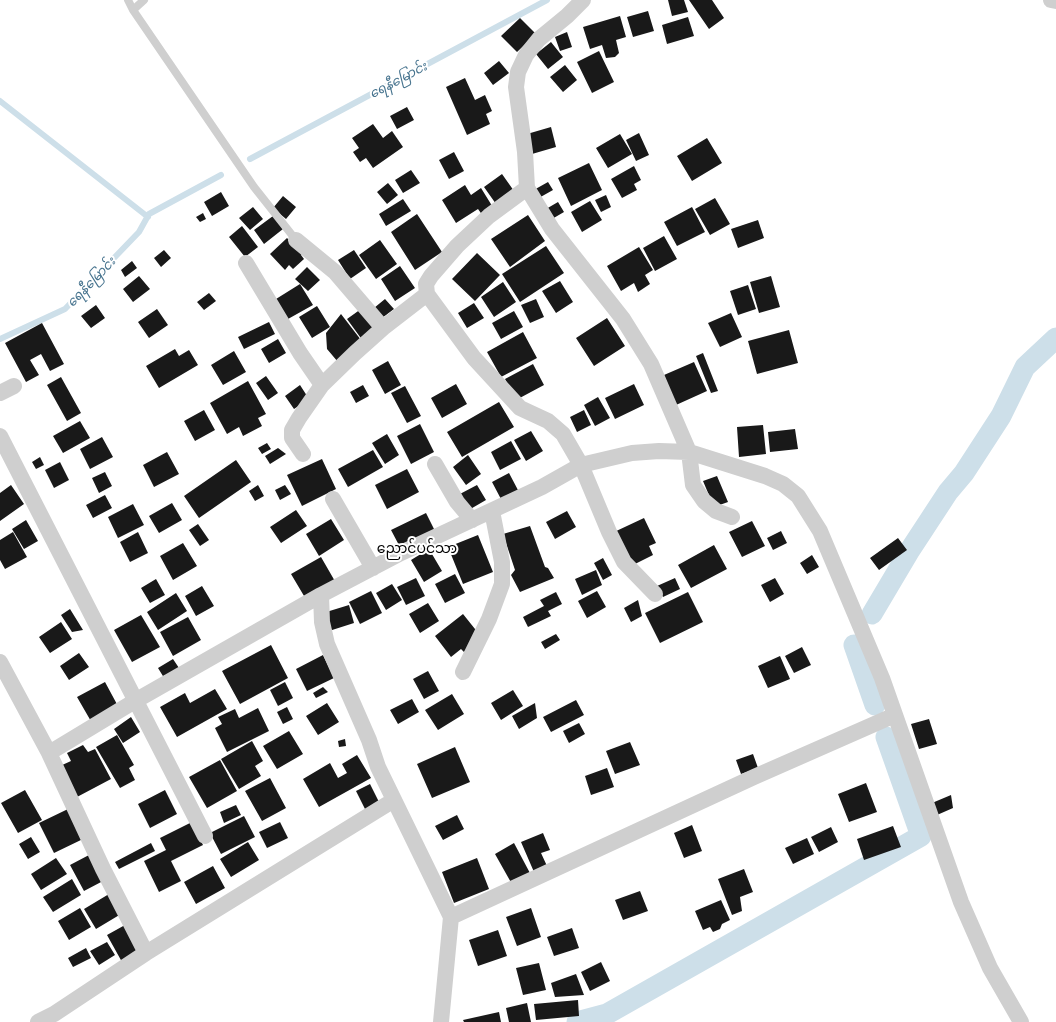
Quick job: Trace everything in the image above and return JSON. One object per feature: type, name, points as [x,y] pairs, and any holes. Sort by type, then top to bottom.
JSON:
[{"type":"street","points":[[583,0],[567,16],[539,39],[526,55],[518,72],[516,87],[525,152],[527,188],[552,228],[623,319],[651,364],[689,452],[693,485],[704,501],[716,512],[732,517]]},
{"type":"street","points":[[1051,0],[1056,1]]},
{"type":"street","points":[[527,188],[489,216],[457,246],[431,276],[426,284],[427,294],[474,358],[520,408],[548,421],[563,434],[581,465],[609,532],[624,562],[654,594]]},
{"type":"street","points":[[296,240],[335,272],[383,328]]},
{"type":"street","points":[[246,263],[300,353],[322,385]]},
{"type":"street","points":[[303,454],[292,438],[292,430],[322,385],[383,328],[427,294]]},
{"type":"street","points":[[0,436],[205,836]]},
{"type":"street","points":[[49,753],[135,701],[321,595],[373,568],[542,487],[581,465],[632,453],[659,451],[689,452],[765,476],[783,484],[798,496],[823,538],[882,678],[961,902],[990,968],[1021,1022]]},
{"type":"street","points":[[435,464],[457,502],[472,520]]},
{"type":"street","points":[[333,499],[373,568]]},
{"type":"street","points":[[463,672],[489,620],[502,584],[502,562],[492,511]]},
{"type":"street","points":[[321,595],[322,622],[327,644],[370,740],[378,767],[450,916],[442,1016],[430,1022]]},
{"type":"street","points":[[0,662],[49,753],[146,953]]},
{"type":"street","points":[[450,916],[754,777],[895,715]]},
{"type":"street","points":[[38,1022],[54,1014],[146,953],[394,800]]},
{"type":"lane","points":[[128,0],[133,10],[254,187],[296,240]]},
{"type":"lane","points":[[133,10],[144,0]]},
{"type":"building","points":[[668,0],[684,0],[688,12],[672,16]]},
{"type":"building","points":[[689,0],[712,0],[724,18],[709,29]]},
{"type":"building","points":[[648,11],[654,31],[633,37],[627,17]]},
{"type":"building","points":[[620,16],[626,37],[616,40],[619,53],[615,57],[606,58],[602,45],[590,49],[583,27]]},
{"type":"building","points":[[688,17],[694,36],[667,44],[662,25]]},
{"type":"building","points":[[520,18],[536,34],[517,52],[501,36]]},
{"type":"building","points":[[567,32],[572,47],[560,51],[555,37]]},
{"type":"building","points":[[551,42],[563,57],[548,69],[536,54]]},
{"type":"building","points":[[599,51],[614,82],[592,93],[577,62]]},
{"type":"building","points":[[499,61],[509,73],[493,85],[484,73]]},
{"type":"building","points":[[565,65],[577,80],[563,92],[550,77]]},
{"type":"building","points":[[465,78],[475,100],[485,95],[492,111],[486,114],[490,124],[467,135],[446,87]]},
{"type":"building","points":[[407,107],[414,120],[397,129],[390,116]]},
{"type":"building","points":[[373,124],[383,138],[392,131],[403,147],[373,168],[366,158],[360,162],[353,152],[359,148],[352,138]]},
{"type":"building","points":[[551,127],[556,147],[532,154],[527,134]]},
{"type":"building","points":[[639,133],[649,155],[636,161],[626,140]]},
{"type":"building","points":[[620,134],[632,154],[608,168],[596,148]]},
{"type":"building","points":[[707,138],[722,163],[692,181],[677,156]]},
{"type":"building","points":[[454,152],[464,171],[449,179],[439,160]]},
{"type":"building","points":[[589,163],[602,190],[571,206],[558,178]]},
{"type":"building","points":[[634,166],[641,180],[634,184],[637,190],[622,198],[611,179]]},
{"type":"building","points":[[411,170],[420,183],[403,193],[395,180]]},
{"type":"building","points":[[502,174],[514,191],[496,204],[484,187]]},
{"type":"building","points":[[548,182],[553,190],[537,199],[532,191]]},
{"type":"building","points":[[388,183],[398,195],[387,204],[377,192]]},
{"type":"building","points":[[465,185],[471,195],[481,188],[494,209],[483,216],[478,209],[456,223],[442,200]]},
{"type":"building","points":[[221,192],[229,206],[212,216],[204,202]]},
{"type":"building","points":[[606,195],[611,207],[601,212],[595,200]]},
{"type":"building","points":[[283,196],[296,207],[286,219],[273,208]]},
{"type":"building","points":[[715,198],[730,224],[710,235],[695,209]]},
{"type":"building","points":[[403,199],[411,211],[386,226],[379,214]]},
{"type":"building","points":[[590,201],[602,220],[582,232],[571,212]]},
{"type":"building","points":[[558,202],[564,212],[552,219],[546,209]]},
{"type":"building","points":[[253,207],[263,219],[250,230],[239,218]]},
{"type":"building","points":[[692,207],[705,232],[677,246],[664,222]]},
{"type":"building","points":[[203,213],[206,219],[200,222],[196,217]]},
{"type":"building","points":[[417,214],[442,252],[415,270],[391,232]]},
{"type":"building","points":[[528,215],[545,241],[510,267],[491,239]]},
{"type":"building","points":[[273,216],[283,229],[264,244],[254,230]]},
{"type":"building","points":[[758,220],[764,238],[738,248],[731,229]]},
{"type":"building","points":[[242,226],[258,247],[245,257],[229,237]]},
{"type":"building","points":[[664,236],[677,259],[655,271],[643,248]]},
{"type":"building","points":[[287,238],[302,253],[301,255],[304,259],[293,269],[289,265],[285,270],[270,254]]},
{"type":"building","points":[[380,240],[397,264],[376,279],[359,255]]},
{"type":"building","points":[[546,246],[564,273],[520,302],[502,274]]},
{"type":"building","points":[[639,247],[653,270],[645,275],[650,284],[638,292],[634,283],[621,291],[607,266]]},
{"type":"building","points":[[164,250],[171,258],[161,267],[154,258]]},
{"type":"building","points":[[354,250],[366,268],[350,279],[338,260]]},
{"type":"building","points":[[477,253],[500,275],[475,301],[452,279]]},
{"type":"building","points":[[132,261],[137,268],[125,277],[121,270]]},
{"type":"building","points":[[400,266],[415,288],[395,301],[381,279]]},
{"type":"building","points":[[307,267],[320,280],[308,291],[295,279]]},
{"type":"building","points":[[139,276],[150,289],[133,302],[123,289]]},
{"type":"building","points":[[771,276],[780,307],[759,313],[750,282]]},
{"type":"building","points":[[560,281],[573,302],[556,313],[542,291]]},
{"type":"building","points":[[503,282],[516,302],[494,317],[481,297]]},
{"type":"building","points":[[300,284],[313,305],[288,319],[276,299]]},
{"type":"building","points":[[748,285],[756,309],[738,315],[730,291]]},
{"type":"building","points":[[209,293],[216,301],[204,310],[197,302]]},
{"type":"building","points":[[385,299],[394,309],[382,318],[374,308]]},
{"type":"building","points":[[536,299],[544,317],[530,323],[521,305]]},
{"type":"building","points":[[474,303],[484,318],[467,328],[458,313]]},
{"type":"building","points":[[96,305],[105,318],[91,328],[81,316]]},
{"type":"building","points":[[317,306],[330,327],[312,338],[299,317]]},
{"type":"building","points":[[157,309],[168,325],[149,338],[138,322]]},
{"type":"building","points":[[361,309],[376,331],[363,341],[347,319]]},
{"type":"building","points":[[514,311],[523,327],[501,339],[492,323]]},
{"type":"building","points":[[731,313],[742,337],[720,347],[708,323]]},
{"type":"building","points":[[341,314],[361,340],[338,362],[327,349],[326,333]]},
{"type":"building","points":[[607,318],[625,346],[594,366],[576,338]]},
{"type":"building","points":[[269,322],[275,334],[244,349],[238,337]]},
{"type":"building","points":[[42,323],[64,364],[50,371],[41,354],[30,360],[39,375],[26,382],[5,343]]},
{"type":"building","points":[[789,330],[798,363],[757,374],[748,341]]},
{"type":"building","points":[[523,332],[537,358],[501,377],[487,352]]},
{"type":"building","points":[[278,339],[286,353],[269,363],[261,349]]},
{"type":"building","points":[[175,349],[179,356],[189,350],[198,365],[159,388],[146,366]]},
{"type":"building","points":[[234,351],[246,372],[223,385],[211,365]]},
{"type":"building","points":[[703,353],[718,391],[711,393],[696,356]]},
{"type":"building","points":[[388,361],[401,385],[385,394],[372,370]]},
{"type":"building","points":[[694,362],[707,391],[676,405],[664,375]]},
{"type":"building","points":[[533,364],[544,385],[516,400],[505,379]]},
{"type":"building","points":[[266,376],[278,393],[268,400],[256,383]]},
{"type":"building","points":[[61,377],[81,413],[67,421],[47,385]]},
{"type":"building","points":[[248,381],[266,414],[258,418],[262,426],[243,436],[239,427],[227,434],[210,403]]},
{"type":"building","points":[[456,384],[467,404],[442,418],[431,398]]},
{"type":"building","points":[[634,384],[644,405],[615,419],[605,398]]},
{"type":"building","points":[[300,385],[309,399],[294,409],[285,396]]},
{"type":"building","points":[[363,385],[369,396],[356,403],[350,392]]},
{"type":"building","points":[[405,386],[421,416],[407,423],[391,393]]},
{"type":"building","points":[[598,397],[610,418],[595,426],[584,405]]},
{"type":"building","points":[[499,402],[514,427],[462,457],[447,432]]},
{"type":"building","points":[[204,410],[215,430],[195,441],[184,421]]},
{"type":"building","points":[[584,410],[591,425],[577,432],[570,417]]},
{"type":"building","points":[[80,421],[90,438],[63,453],[53,436]]},
{"type":"building","points":[[420,424],[434,452],[411,464],[397,436]]},
{"type":"building","points":[[763,425],[766,454],[739,457],[737,427]]},
{"type":"building","points":[[795,429],[798,449],[770,452],[768,432]]},
{"type":"building","points":[[531,431],[543,451],[526,461],[514,440]]},
{"type":"building","points":[[387,434],[399,455],[385,464],[372,443]]},
{"type":"building","points":[[102,437],[113,457],[90,469],[80,449]]},
{"type":"building","points":[[511,441],[521,459],[500,470],[491,452]]},
{"type":"building","points":[[267,443],[271,449],[262,454],[258,448]]},
{"type":"building","points":[[278,448],[286,454],[270,464],[265,456]]},
{"type":"building","points":[[373,450],[383,467],[348,487],[338,469]]},
{"type":"building","points":[[167,452],[179,474],[154,487],[143,465]]},
{"type":"building","points":[[468,455],[481,474],[466,485],[453,467]]},
{"type":"building","points":[[40,457],[44,465],[36,469],[32,462]]},
{"type":"building","points":[[322,459],[336,489],[302,506],[287,475]]},
{"type":"building","points":[[236,460],[251,482],[199,518],[184,496]]},
{"type":"building","points":[[60,462],[69,480],[54,488],[45,470]]},
{"type":"building","points":[[407,469],[419,492],[387,509],[375,485]]},
{"type":"building","points":[[105,472],[112,486],[99,493],[92,478]]},
{"type":"building","points":[[509,473],[519,492],[502,501],[492,482]]},
{"type":"building","points":[[717,476],[728,502],[714,507],[703,481]]},
{"type":"building","points":[[11,485],[24,504],[0,521],[0,493]]},
{"type":"building","points":[[258,485],[264,496],[255,501],[249,491]]},
{"type":"building","points":[[285,485],[291,494],[280,500],[275,490]]},
{"type":"building","points":[[477,485],[486,500],[467,511],[458,495]]},
{"type":"building","points":[[105,495],[112,508],[93,518],[86,505]]},
{"type":"building","points":[[172,503],[182,520],[159,533],[149,516]]},
{"type":"building","points":[[133,504],[144,525],[118,538],[108,517]]},
{"type":"building","points":[[296,510],[307,526],[281,543],[270,527]]},
{"type":"building","points":[[567,511],[576,527],[555,539],[546,522]]},
{"type":"building","points":[[426,513],[436,533],[401,549],[391,530]]},
{"type":"building","points":[[644,518],[656,543],[649,546],[653,555],[629,567],[612,533]]},
{"type":"building","points":[[331,519],[344,540],[319,556],[306,534]]},
{"type":"building","points":[[26,520],[38,541],[24,549],[12,529]]},
{"type":"building","points":[[752,521],[765,546],[742,557],[729,532]]},
{"type":"building","points":[[198,524],[209,540],[200,546],[189,530]]},
{"type":"building","points":[[530,526],[545,567],[548,568],[554,578],[520,592],[511,575],[515,570],[503,534]]},
{"type":"building","points":[[781,531],[787,543],[773,550],[767,538]]},
{"type":"building","points":[[13,532],[27,557],[5,569],[0,560],[0,540]]},
{"type":"building","points":[[138,532],[148,553],[130,562],[120,542]]},
{"type":"building","points":[[478,535],[493,572],[463,584],[448,547]]},
{"type":"building","points":[[898,538],[907,550],[879,570],[870,558]]},
{"type":"building","points":[[183,543],[197,566],[173,580],[160,556]]},
{"type":"building","points":[[714,545],[727,569],[691,588],[678,565]]},
{"type":"building","points":[[429,549],[442,571],[424,582],[411,560]]},
{"type":"building","points":[[812,555],[819,567],[807,574],[800,563]]},
{"type":"building","points":[[321,557],[336,583],[307,601],[291,574]]},
{"type":"building","points":[[603,558],[612,575],[603,580],[594,563]]},
{"type":"building","points":[[596,570],[602,585],[582,595],[575,579]]},
{"type":"building","points":[[455,574],[465,593],[445,603],[435,584]]},
{"type":"building","points":[[416,578],[425,596],[406,605],[397,587]]},
{"type":"building","points":[[675,578],[680,589],[663,597],[657,586]]},
{"type":"building","points":[[775,578],[784,594],[770,602],[761,585]]},
{"type":"building","points":[[156,579],[165,595],[150,603],[141,588]]},
{"type":"building","points":[[392,584],[402,600],[386,610],[376,593]]},
{"type":"building","points":[[202,586],[214,606],[196,616],[185,596]]},
{"type":"building","points":[[371,591],[382,613],[360,624],[349,602]]},
{"type":"building","points":[[597,591],[606,607],[587,618],[578,601]]},
{"type":"building","points":[[556,592],[562,604],[548,611],[551,616],[528,627],[523,617],[544,606],[540,600]]},
{"type":"building","points":[[688,592],[703,622],[660,643],[645,613]]},
{"type":"building","points":[[176,593],[187,611],[158,630],[147,612]]},
{"type":"building","points":[[638,600],[642,616],[631,622],[624,608]]},
{"type":"building","points":[[428,603],[439,621],[420,633],[409,614]]},
{"type":"building","points":[[349,605],[354,623],[329,631],[323,613]]},
{"type":"building","points":[[70,609],[83,630],[72,632],[61,615]]},
{"type":"building","points":[[463,614],[479,634],[472,646],[464,652],[461,649],[451,657],[435,636]]},
{"type":"building","points":[[141,615],[160,647],[132,662],[114,630]]},
{"type":"building","points":[[188,617],[201,640],[173,656],[160,632]]},
{"type":"building","points":[[61,622],[72,639],[50,653],[39,637]]},
{"type":"building","points":[[556,634],[560,640],[545,649],[541,642]]},
{"type":"building","points":[[271,645],[288,678],[240,704],[222,671]]},
{"type":"building","points":[[802,647],[811,665],[794,673],[785,656]]},
{"type":"building","points":[[79,653],[89,667],[69,680],[60,666]]},
{"type":"building","points":[[323,655],[334,678],[307,691],[296,669]]},
{"type":"building","points":[[780,656],[790,679],[768,688],[758,666]]},
{"type":"building","points":[[173,659],[181,671],[166,681],[158,668]]},
{"type":"building","points":[[428,671],[439,691],[424,699],[413,679]]},
{"type":"building","points":[[105,682],[119,708],[92,723],[77,697]]},
{"type":"building","points":[[285,682],[293,698],[278,706],[270,690]]},
{"type":"building","points":[[323,687],[328,692],[316,698],[313,693]]},
{"type":"building","points":[[215,689],[227,709],[177,737],[160,707],[185,693],[190,703]]},
{"type":"building","points":[[513,690],[523,706],[501,720],[491,703]]},
{"type":"building","points":[[452,694],[464,714],[438,730],[425,710]]},
{"type":"building","points":[[412,699],[419,712],[398,724],[390,710]]},
{"type":"building","points":[[576,700],[584,715],[551,732],[543,717]]},
{"type":"building","points":[[327,703],[339,722],[318,735],[306,716]]},
{"type":"building","points":[[535,703],[537,718],[519,729],[512,716]]},
{"type":"building","points":[[287,707],[293,719],[283,724],[277,712]]},
{"type":"building","points":[[258,708],[269,731],[227,752],[215,728],[222,724],[218,717],[235,709],[239,718]]},
{"type":"building","points":[[131,717],[140,732],[123,743],[114,729]]},
{"type":"building","points":[[929,719],[937,744],[919,749],[911,724]]},
{"type":"building","points":[[579,723],[585,734],[569,743],[563,731]]},
{"type":"building","points":[[289,731],[303,754],[277,769],[263,746]]},
{"type":"building","points":[[117,735],[134,765],[129,768],[135,780],[120,788],[96,747]]},
{"type":"building","points":[[345,739],[346,746],[339,747],[338,741]]},
{"type":"building","points":[[252,741],[263,761],[255,766],[261,776],[239,789],[221,759]]},
{"type":"building","points":[[630,742],[640,765],[615,774],[606,751]]},
{"type":"building","points":[[83,745],[88,752],[95,749],[111,779],[77,797],[60,766],[71,761],[67,753]]},
{"type":"building","points":[[455,747],[470,782],[432,798],[417,764]]},
{"type":"building","points":[[753,754],[758,768],[741,774],[736,760]]},
{"type":"building","points":[[357,755],[371,778],[319,807],[303,779],[330,763],[338,778],[347,773],[342,764]]},
{"type":"building","points":[[220,760],[237,791],[207,808],[189,777]]},
{"type":"building","points":[[607,768],[614,787],[591,795],[585,776]]},
{"type":"building","points":[[270,778],[286,808],[262,821],[245,791]]},
{"type":"building","points":[[866,783],[877,812],[849,822],[838,794]]},
{"type":"building","points":[[370,784],[381,806],[367,813],[356,791]]},
{"type":"building","points":[[25,790],[42,820],[18,833],[1,803]]},
{"type":"building","points":[[165,790],[177,814],[150,828],[138,804]]},
{"type":"building","points":[[951,795],[953,808],[937,815],[932,803]]},
{"type":"building","points":[[236,805],[241,815],[224,823],[220,812]]},
{"type":"building","points":[[68,809],[83,839],[54,853],[39,823]]},
{"type":"building","points":[[457,815],[464,829],[443,840],[435,826]]},
{"type":"building","points":[[244,816],[255,837],[221,854],[210,833]]},
{"type":"building","points":[[192,822],[203,845],[171,861],[181,881],[159,892],[144,861],[166,850],[160,838]]},
{"type":"building","points":[[280,822],[288,838],[267,848],[259,832]]},
{"type":"building","points":[[692,825],[702,851],[684,858],[674,833]]},
{"type":"building","points":[[893,826],[901,847],[864,860],[857,839]]},
{"type":"building","points":[[831,827],[838,842],[819,852],[811,837]]},
{"type":"building","points":[[543,833],[550,850],[541,853],[547,866],[534,872],[521,842]]},
{"type":"building","points":[[31,837],[40,852],[28,859],[19,844]]},
{"type":"building","points":[[807,838],[814,854],[793,864],[785,848]]},
{"type":"building","points":[[248,842],[259,860],[231,877],[220,859]]},
{"type":"building","points":[[151,843],[155,851],[119,869],[115,862]]},
{"type":"building","points":[[514,843],[531,875],[513,886],[495,854]]},
{"type":"building","points":[[89,855],[103,881],[84,891],[70,865]]},
{"type":"building","points":[[56,858],[67,874],[41,890],[31,874]]},
{"type":"building","points":[[477,858],[489,889],[454,903],[442,872]]},
{"type":"building","points":[[213,866],[225,888],[196,904],[184,882]]},
{"type":"building","points":[[744,869],[753,892],[740,897],[742,911],[732,915],[718,879]]},
{"type":"building","points":[[72,879],[81,895],[53,912],[43,897]]},
{"type":"building","points":[[640,891],[648,911],[623,920],[615,900]]},
{"type":"building","points":[[109,894],[121,914],[96,929],[84,909]]},
{"type":"building","points":[[721,900],[730,920],[722,924],[720,929],[713,932],[710,927],[703,930],[695,911]]},
{"type":"building","points":[[80,908],[91,927],[69,940],[58,921]]},
{"type":"building","points":[[531,908],[541,937],[517,946],[506,917]]},
{"type":"building","points":[[125,925],[140,952],[122,962],[107,935]]},
{"type":"building","points":[[572,928],[579,948],[554,956],[547,937]]},
{"type":"building","points":[[498,930],[507,956],[478,966],[469,940]]},
{"type":"building","points":[[107,942],[115,955],[99,965],[90,951]]},
{"type":"building","points":[[86,948],[91,958],[73,967],[68,958]]},
{"type":"building","points":[[601,962],[610,981],[590,991],[581,972]]},
{"type":"building","points":[[539,963],[546,990],[523,995],[516,968]]},
{"type":"building","points":[[576,974],[584,995],[555,997],[551,983]]},
{"type":"building","points":[[578,1000],[579,1016],[536,1020],[534,1004]]},
{"type":"building","points":[[527,1003],[531,1022],[509,1022],[506,1008]]},
{"type":"building","points":[[499,1012],[501,1022],[464,1022],[463,1020]]},
{"type":"waterway","name":"ရေနီမြောင်း","points":[[250,159],[547,0]]},
{"type":"waterway","name":"ရေနီမြောင်း","points":[[0,101],[148,217]]},
{"type":"waterway","name":"ရေနီမြောင်း","points":[[0,339],[65,309],[139,232],[149,214],[221,175]]},
{"type":"waterway","points":[[872,614],[910,550],[948,492],[964,473],[1001,416],[1025,367],[1056,338]]},
{"type":"waterway","points":[[854,645],[875,705]]},
{"type":"waterway","points":[[577,1022],[607,1014],[921,836],[886,737]]},
{"type":"district","name":"ညောင်ပင်သာ","points":[[417,548]]}]
